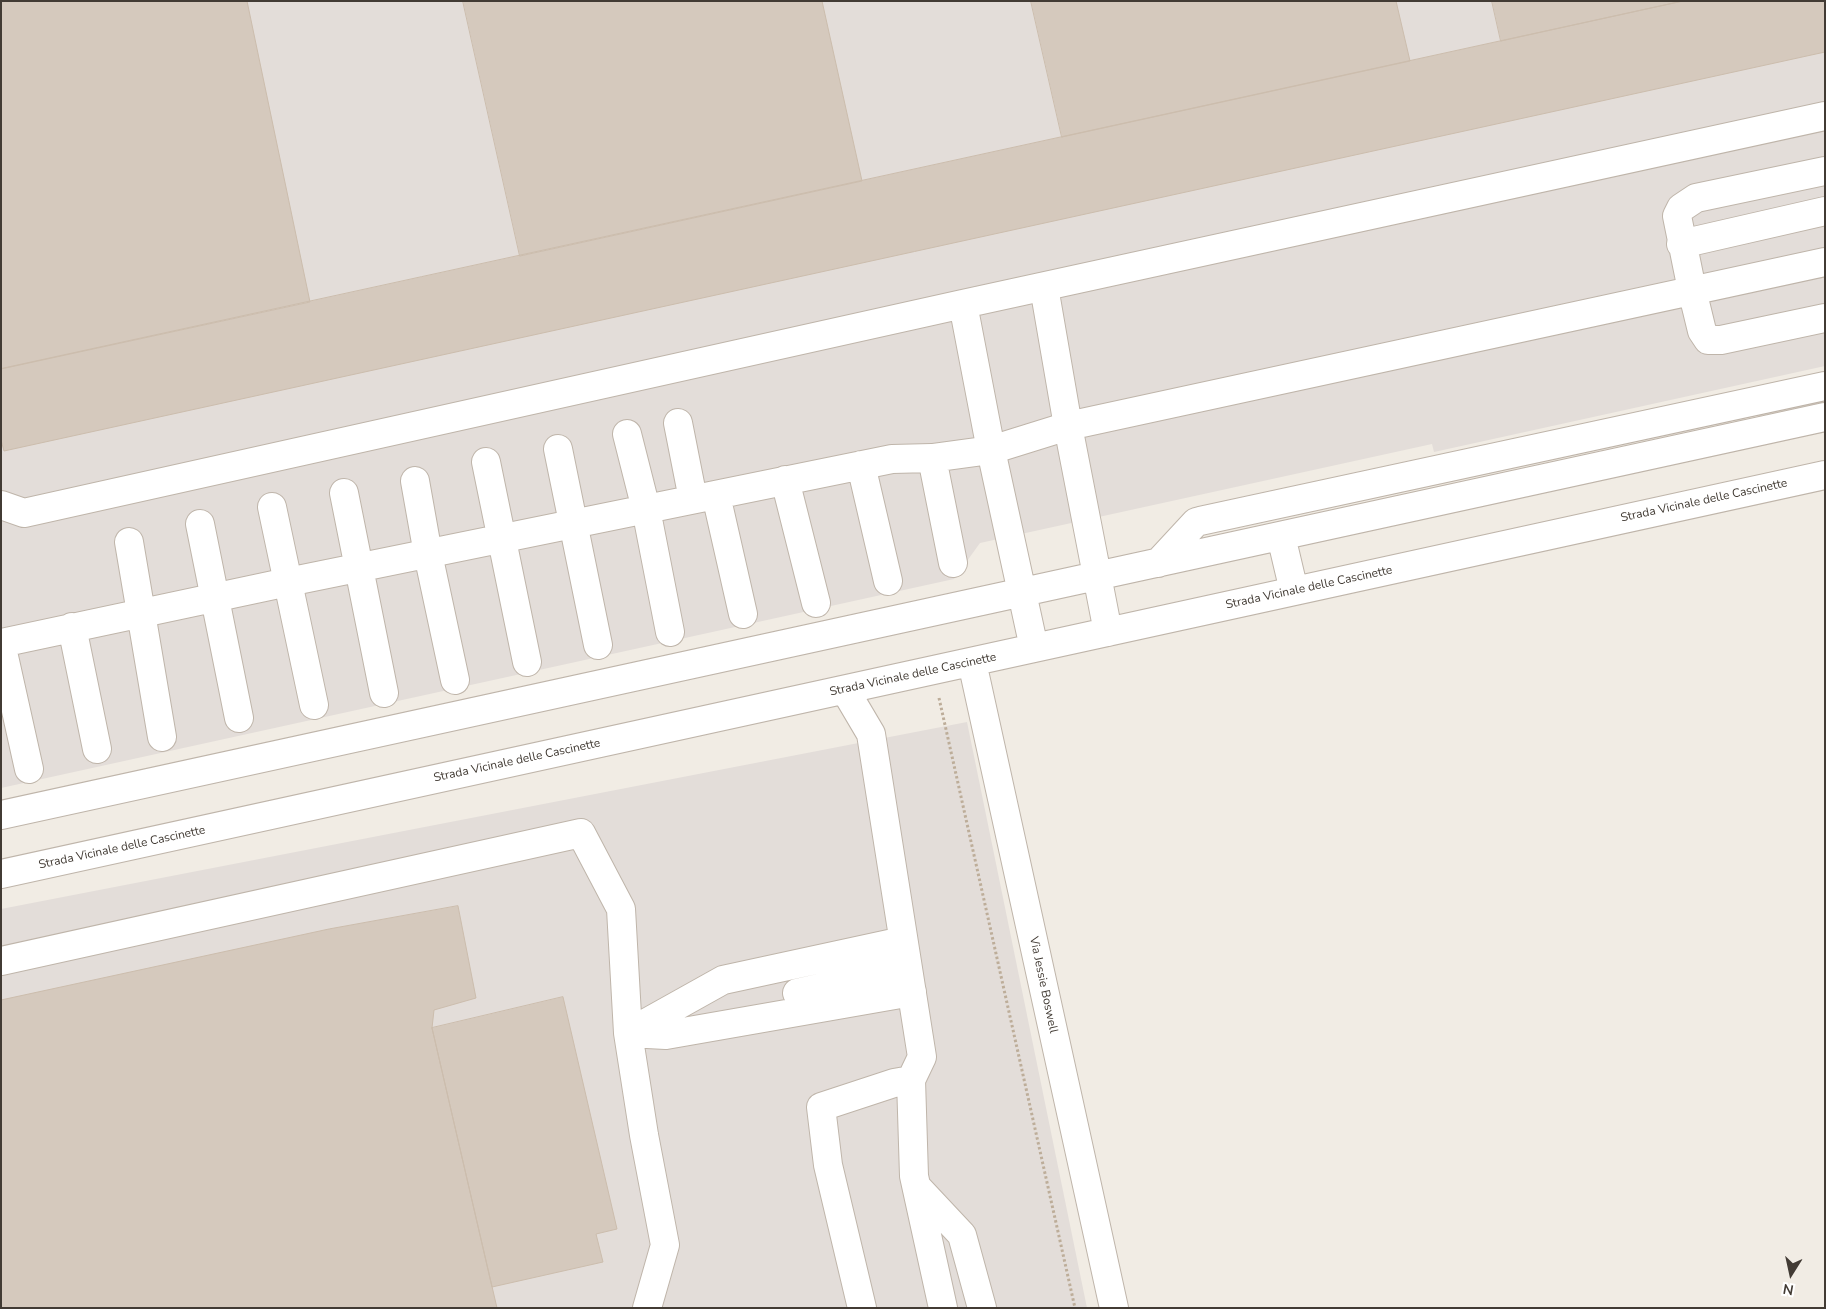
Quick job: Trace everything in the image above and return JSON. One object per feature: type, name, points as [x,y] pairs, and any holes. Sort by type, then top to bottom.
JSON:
[{"type":"street","points":[[1,505],[24,513],[963,304],[1825,116]]},
{"type":"street","points":[[1825,171],[1696,198],[1681,208],[1677,216],[1681,244],[1702,331],[1708,340],[1721,340],[1825,318]]},
{"type":"street","points":[[1681,244],[1825,211]]},
{"type":"street","points":[[29,769],[1,643],[214,597],[860,465],[892,459],[932,458],[991,450],[1068,426],[1825,262]]},
{"type":"street","points":[[1044,287],[1068,426],[1108,632]]},
{"type":"street","points":[[963,304],[991,450],[1034,648]]},
{"type":"street","points":[[1158,563],[1196,522],[1825,386]]},
{"type":"street","points":[[1,815],[1825,417]]},
{"type":"street","points":[[678,423],[705,497],[743,614]]},
{"type":"street","points":[[627,434],[646,509],[670,632]]},
{"type":"street","points":[[558,449],[598,644]]},
{"type":"street","points":[[932,458],[953,563]]},
{"type":"street","points":[[486,462],[527,662]]},
{"type":"street","points":[[860,465],[888,581]]},
{"type":"street","name":"Strada Vicinale delle Cascinette","points":[[1,874],[1825,475]]},
{"type":"street","points":[[785,480],[816,603]]},
{"type":"street","points":[[415,481],[454,680]]},
{"type":"street","points":[[344,492],[384,693]]},
{"type":"street","points":[[272,507],[314,705]]},
{"type":"street","points":[[200,524],[238,718]]},
{"type":"street","points":[[1281,536],[1294,591]]},
{"type":"street","points":[[129,542],[162,737]]},
{"type":"street","points":[[72,627],[97,749]]},
{"type":"street","name":"Via Jessie Boswell","points":[[972,662],[1114,1308]]},
{"type":"street","points":[[845,690],[871,734],[904,940],[922,1057],[911,1080],[914,1176],[943,1308]]},
{"type":"street","points":[[1,961],[581,833],[621,909],[628,1033],[644,1135],[665,1245],[647,1308]]},
{"type":"street","points":[[628,1033],[722,980],[904,940]]},
{"type":"street","points":[[628,1033],[910,980]]},
{"type":"street","points":[[862,1308],[828,1165],[822,1107],[894,1083],[911,1080]]},
{"type":"street","points":[[917,1187],[962,1235],[982,1308]]},
{"type":"path","points":[[933,670],[1075,1308]]},
{"type":"shaded area","points":[[1,1],[1825,1],[1825,366],[1434,452],[1432,444],[980,543],[954,579],[1,788]]},
{"type":"shaded area","points":[[967,722],[1087,1308],[1,1308],[1,909]]},
{"type":"building","points":[[1,1],[247,1],[310,302],[1,369]]},
{"type":"building","points":[[463,1],[822,1],[862,181],[520,256]]},
{"type":"building","points":[[1031,1],[1396,1],[1410,61],[1062,137]]},
{"type":"building","points":[[1492,1],[1683,1],[1501,41]]},
{"type":"building","points":[[1683,1],[1825,1],[1825,52],[4,451],[1,440],[1,369]]},
{"type":"building","points":[[458,906],[476,998],[434,1010],[432,1028],[497,1308],[1,1308],[1,1000],[329,929]]},
{"type":"building","points":[[563,997],[617,1229],[596,1234],[603,1262],[492,1287],[432,1028]]}]
